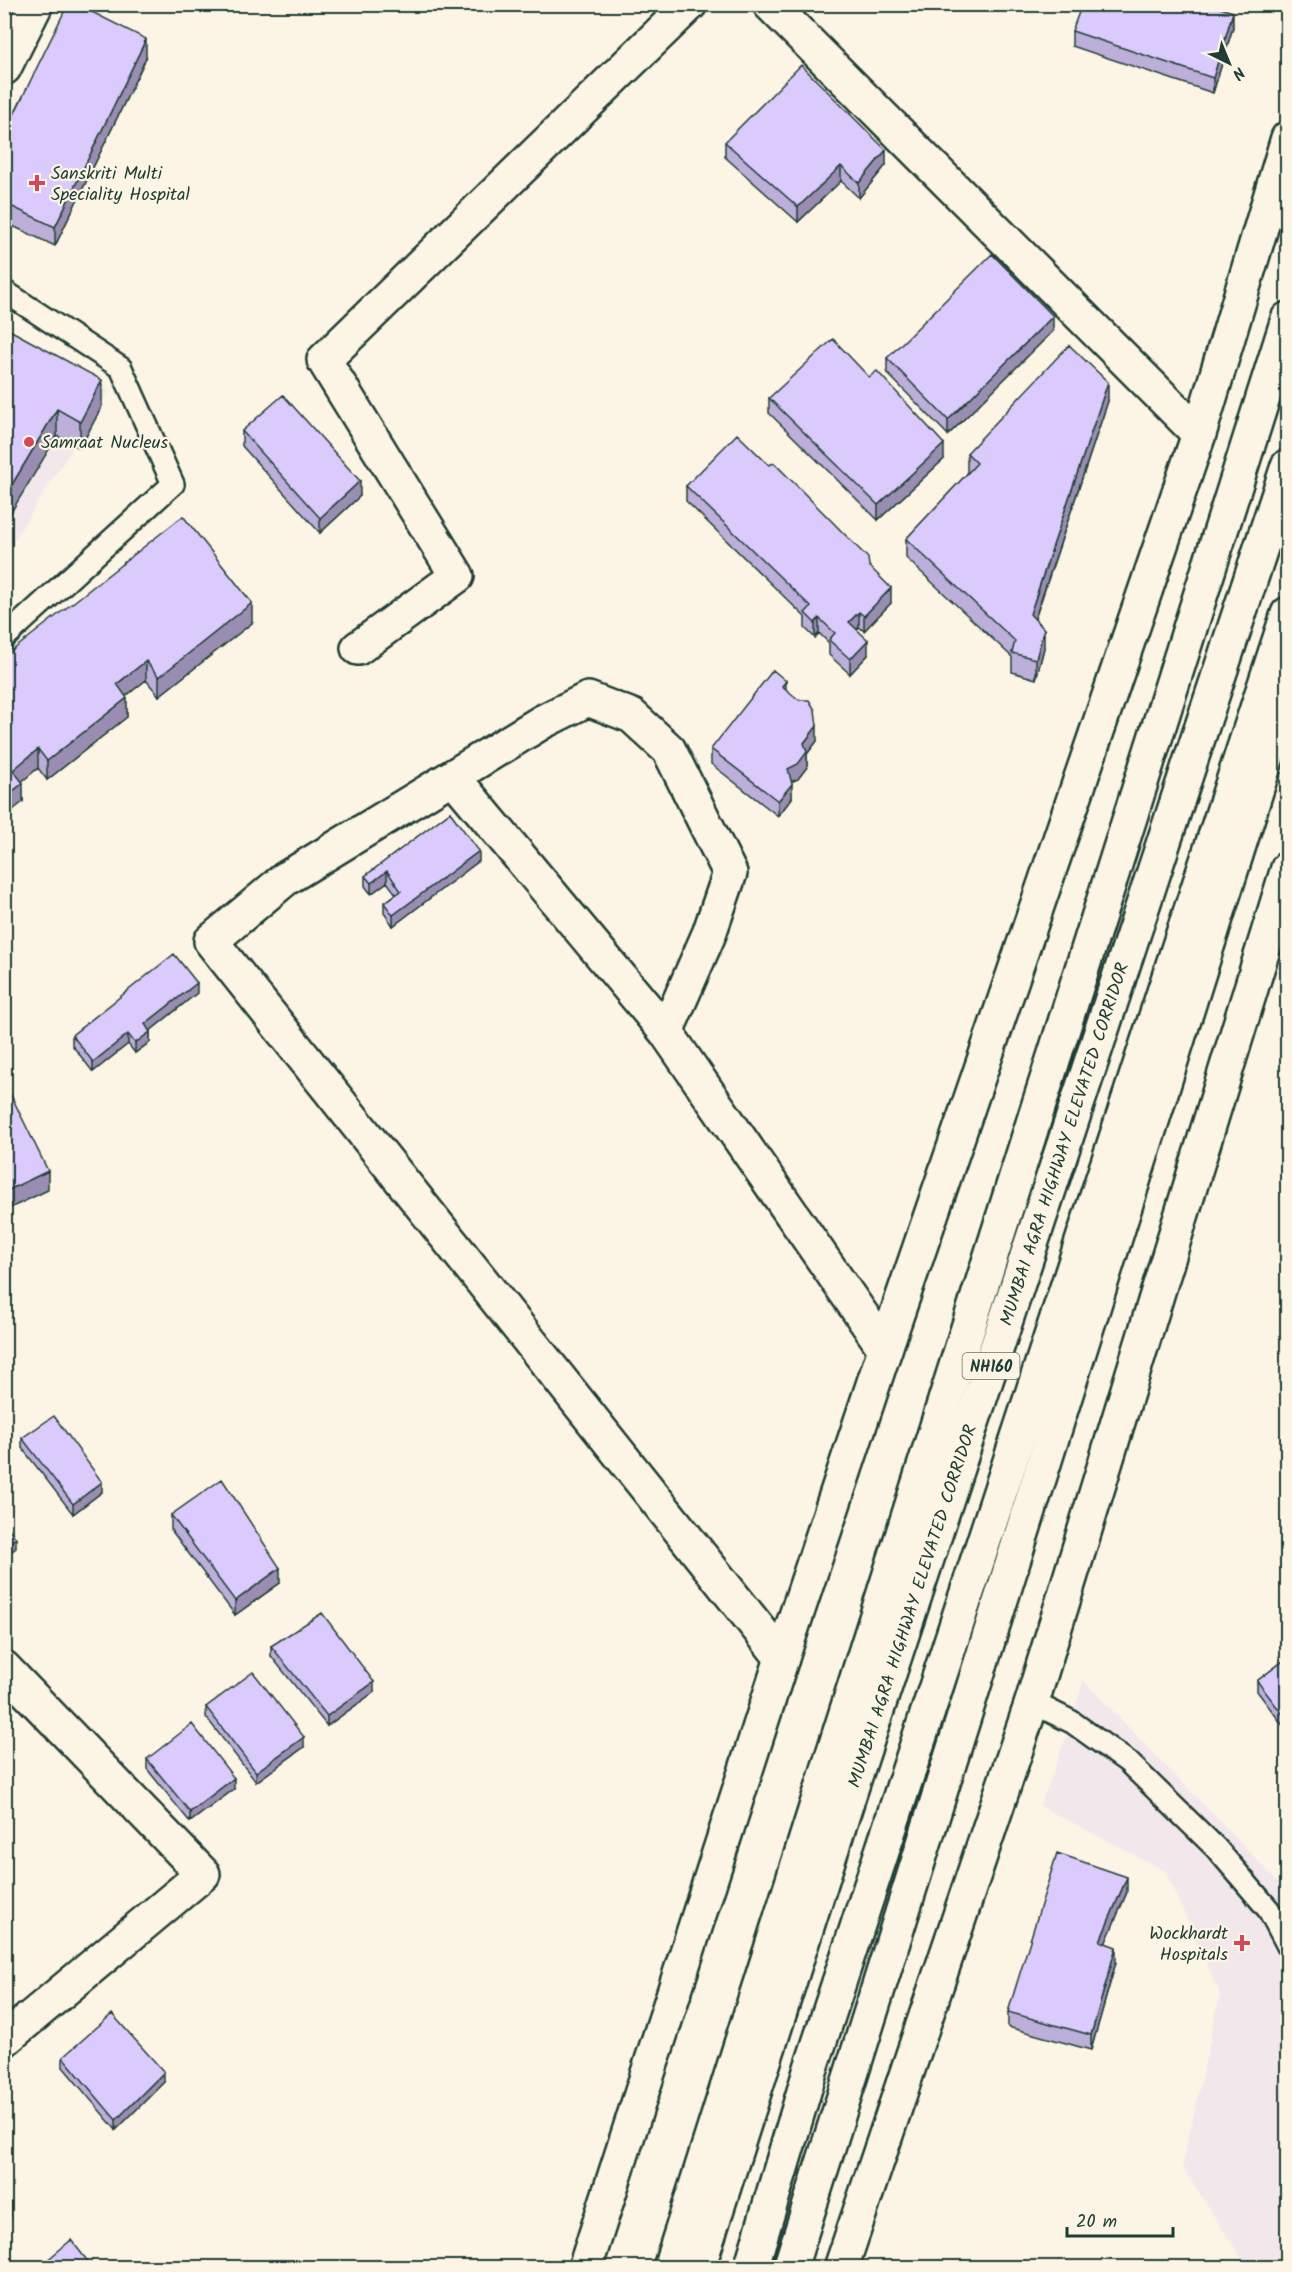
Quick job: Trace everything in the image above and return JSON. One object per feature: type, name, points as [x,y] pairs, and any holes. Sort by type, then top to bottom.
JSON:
[{"type":"main road","points":[[4,68],[36,4]]},
{"type":"main road","points":[[358,648],[457,576],[324,360],[690,4]]},
{"type":"main road","points":[[770,4],[1199,434]]},
{"type":"main road","points":[[585,2268],[782,1658],[885,1349],[1199,434],[1287,138]]},
{"type":"main road","points":[[670,2268],[1287,320]]},
{"type":"main road","name":"MUMBAI AGRA HIGHWAY ELEVATED CORRIDOR","points":[[698,2268],[849,1795],[1287,466]]},
{"type":"main road","name":"NH160","points":[[751,2268],[812,2068],[1287,614]]},
{"type":"main road","points":[[790,2268],[1287,690]]},
{"type":"main road","points":[[666,1032],[709,934],[730,873],[669,750],[632,716],[588,699],[542,722],[285,879],[211,941],[782,1658]]},
{"type":"main road","points":[[453,777],[666,1032],[885,1349]]},
{"type":"main road","points":[[841,2268],[1032,1702],[1287,868]]},
{"type":"main road","points":[[4,1668],[203,1875],[4,2040]]},
{"type":"lane","points":[[4,291],[121,368],[173,484],[4,638]]},
{"type":"lane","points":[[1032,1702],[1072,1722],[1128,1762],[1216,1848],[1269,1910],[1287,1946]]},
{"type":"shaded area","name":"Samraat Nucleus","points":[[5,329],[109,391],[5,554]]},
{"type":"shaded area","name":"Wockhardt Hospitals","points":[[1083,1680],[1287,1891],[1287,2267],[1247,2267],[1182,2167],[1220,1994],[1165,1871],[1040,1806],[1072,1722]]},
{"type":"building","points":[[68,4],[76,4],[146,39],[55,227],[4,203],[4,135]]},
{"type":"building","points":[[1082,4],[1208,4],[1233,12],[1213,78],[1072,31]]},
{"type":"building","points":[[801,65],[886,150],[859,183],[841,166],[798,207],[725,142]]},
{"type":"building","points":[[992,254],[1053,316],[948,420],[887,358]]},
{"type":"building","name":"Samraat Nucleus","points":[[4,327],[102,380],[80,422],[57,409],[4,498]]},
{"type":"building","points":[[833,339],[869,377],[877,371],[944,444],[878,505],[769,398]]},
{"type":"building","points":[[1069,345],[1108,382],[1030,614],[1044,629],[1036,659],[1012,653],[1015,641],[906,539],[977,463],[967,453]]},
{"type":"building","points":[[283,395],[360,481],[320,518],[242,431]]},
{"type":"building","points":[[737,434],[769,465],[774,463],[796,485],[868,558],[869,566],[891,588],[864,616],[859,612],[849,622],[868,640],[850,659],[829,640],[835,633],[819,618],[815,623],[805,613],[811,607],[686,486]]},
{"type":"building","points":[[183,516],[252,603],[159,677],[146,661],[117,684],[127,698],[47,761],[38,749],[13,770],[23,783],[4,798],[4,657]]},
{"type":"building","points":[[773,670],[786,681],[782,686],[799,700],[809,700],[815,710],[817,726],[804,743],[807,752],[798,764],[788,769],[792,784],[778,801],[711,749]]},
{"type":"building","points":[[450,812],[479,851],[393,915],[384,903],[401,891],[387,871],[371,883],[365,876]]},
{"type":"building","points":[[174,954],[197,983],[145,1024],[150,1032],[135,1043],[128,1034],[93,1062],[72,1035]]},
{"type":"building","points":[[4,1081],[48,1171],[4,1192]]},
{"type":"building","points":[[54,1416],[102,1482],[73,1504],[22,1438]]},
{"type":"building","points":[[222,1479],[280,1568],[235,1601],[171,1515]]},
{"type":"building","points":[[4,1522],[16,1538],[4,1546]]},
{"type":"building","points":[[322,1613],[374,1682],[327,1716],[271,1646]]},
{"type":"building","points":[[1287,1658],[1287,1720],[1257,1681]]},
{"type":"building","points":[[253,1672],[304,1737],[256,1772],[206,1707]]},
{"type":"building","points":[[192,1724],[234,1778],[190,1812],[147,1759]]},
{"type":"building","points":[[1057,1853],[1127,1877],[1100,1941],[1116,1947],[1091,2035],[1008,2012]]},
{"type":"building","points":[[112,2014],[164,2072],[116,2120],[63,2057]]},
{"type":"building","points":[[4,2196],[11,2203],[4,2208]]},
{"type":"building","points":[[71,2240],[93,2268],[38,2268]]},
{"type":"place","name":"Sanskriti Multi Speciality Hospital","points":[[37,183]]},
{"type":"place","name":"Samraat Nucleus","points":[[29,442]]},
{"type":"place","name":"Wockhardt Hospitals","points":[[1242,1943]]}]
